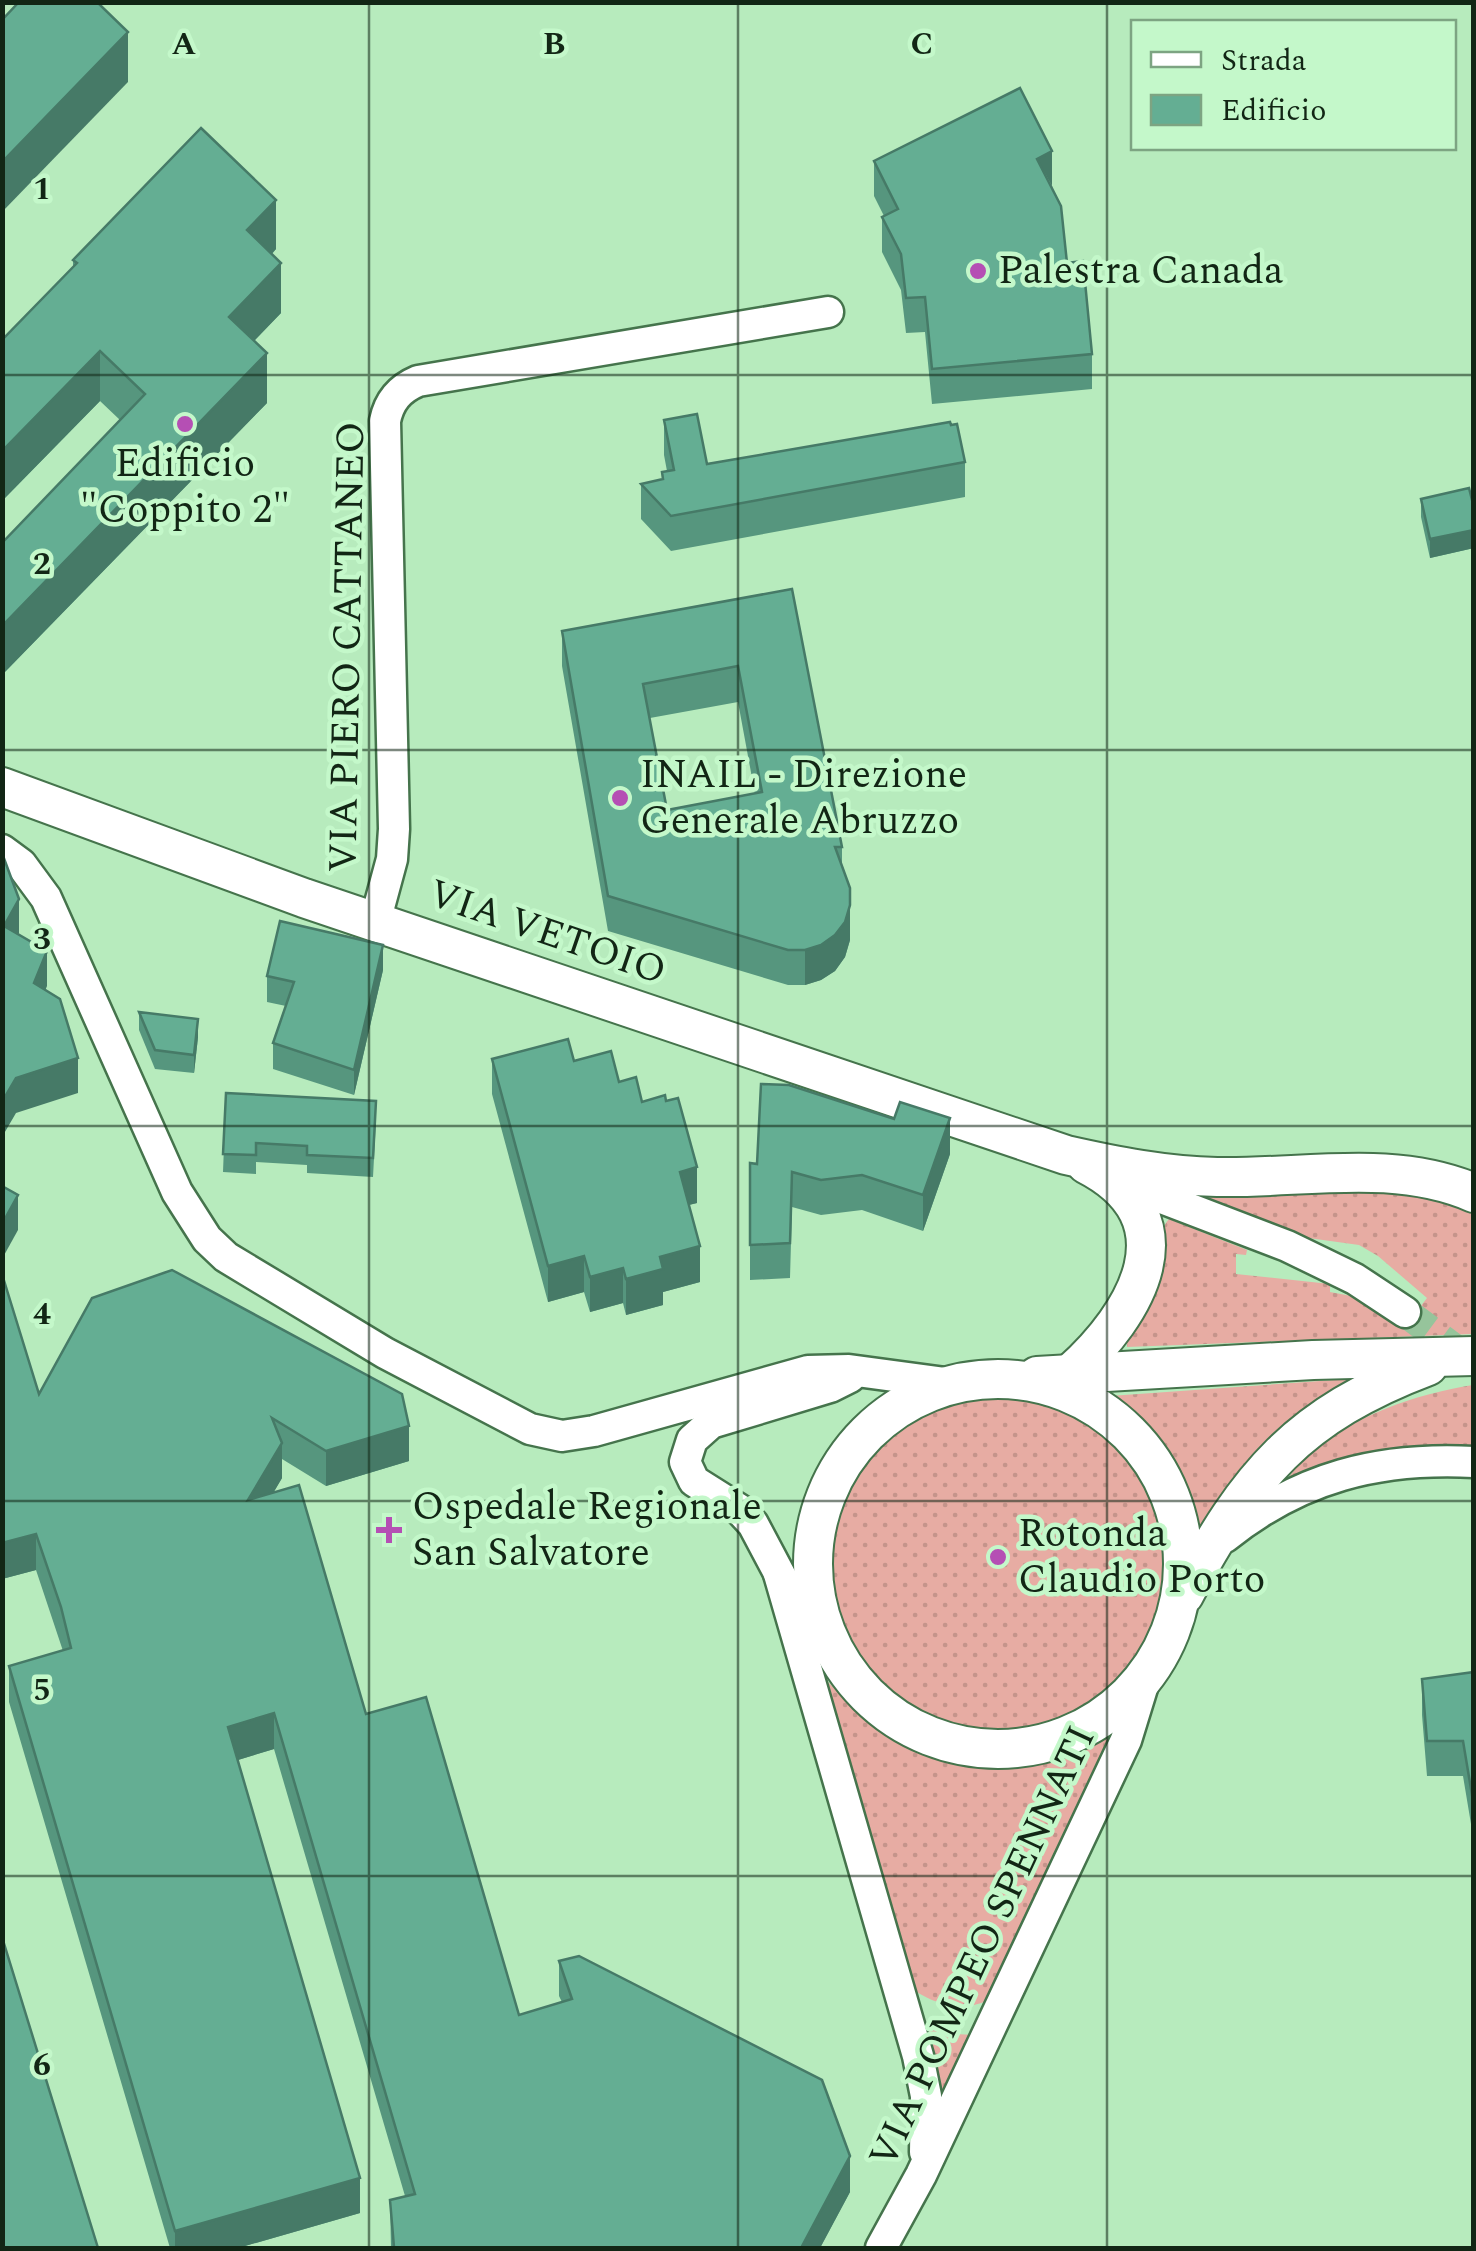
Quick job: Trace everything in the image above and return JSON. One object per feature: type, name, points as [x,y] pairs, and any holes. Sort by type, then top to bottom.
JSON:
[{"type":"street","name":"VIA PIERO CATTANEO","points":[[375,922],[392,859],[394,829],[385,422],[392,401],[418,381],[828,312]]},
{"type":"street","name":"VIA VETOIO","points":[[2,787],[375,922],[1066,1154],[1155,1172],[1214,1177],[1386,1172],[1474,1193]]},
{"type":"street","points":[[2,850],[21,864],[46,898],[177,1192],[207,1239],[246,1272],[386,1353],[530,1429],[562,1436],[808,1371],[862,1372],[954,1384]]},
{"type":"street","name":"VIA VETOIO","points":[[1066,1154],[1122,1189],[1140,1216],[1146,1246],[1140,1285],[1122,1319],[1070,1374]]},
{"type":"street","points":[[1386,1172],[1474,1170]]},
{"type":"street","points":[[1109,1178],[1287,1246],[1355,1280],[1405,1312]]},
{"type":"street","points":[[920,2175],[928,2139],[928,2117],[918,2056],[810,1678],[795,1571],[840,1466],[862,1437],[888,1413],[919,1396],[954,1384],[1313,1360],[1461,1357]]},
{"type":"street","points":[[818,1628],[844,1667],[888,1714],[916,1730],[977,1748],[1009,1749],[1041,1745],[1072,1734],[1125,1700],[1146,1676],[1208,1551],[1258,1478],[1306,1430],[1358,1395],[1461,1357]]},
{"type":"street","points":[[810,1678],[819,1616],[795,1571],[753,1524],[694,1481],[685,1462],[686,1450],[712,1422],[830,1387],[862,1372]]},
{"type":"street","points":[[1004,1378],[1062,1390],[1114,1419],[1135,1440],[1160,1476],[1177,1517],[1183,1561],[1179,1605]]},
{"type":"street","points":[[1208,1551],[1271,1503],[1333,1475],[1369,1467],[1474,1462]]},
{"type":"street","name":"VIA POMPEO SPENNATI","points":[[882,2248],[1126,1740],[1146,1676]]},
{"type":"shaded area","points":[[1409,1188],[1473,1209],[1473,1334],[1127,1347],[1158,1284],[1162,1237],[1169,1219],[1247,1250],[1246,1255],[1236,1254],[1236,1274],[1330,1284],[1330,1292],[1367,1299],[1404,1328],[1427,1298],[1378,1256],[1359,1245],[1287,1235],[1187,1191]]},
{"type":"shaded area","points":[[1363,1378],[1201,1546],[1190,1499],[1172,1460],[1147,1427],[1110,1396]]},
{"type":"shaded area","points":[[1473,1385],[1473,1447],[1277,1492],[1308,1455],[1344,1429],[1407,1401]]},
{"type":"shaded area","name":"Rotonda Claudio Porto","points":[[980,1396],[1014,1396],[1076,1415],[1104,1434],[1127,1457],[1153,1500],[1165,1547],[1162,1597],[1146,1643],[1127,1671],[1104,1694],[1076,1713],[1046,1725],[1014,1732],[980,1732],[918,1713],[890,1694],[867,1671],[848,1643],[836,1613],[829,1581],[829,1547],[848,1485],[867,1457],[890,1434],[918,1415],[948,1403]]},
{"type":"shaded area","points":[[823,1677],[885,1734],[943,1761],[1001,1767],[1030,1763],[1059,1755],[1117,1729],[992,1998],[953,2006],[915,1991]]},
{"type":"shaded area","points":[[923,2022],[954,2034],[976,2035],[942,2104]]},
{"type":"building","points":[[19,2],[97,2],[128,32],[2,162],[2,20]]},
{"type":"building","name":"Palestra Canada","points":[[1020,88],[1052,151],[1037,159],[1061,206],[1067,263],[1083,261],[1092,354],[932,369],[925,297],[906,298],[901,254],[882,217],[898,209],[874,161]]},
{"type":"building","name":"Edificio \"Coppito 2\"","points":[[201,128],[276,200],[247,230],[281,263],[229,317],[267,353],[2,626],[2,543],[145,394],[100,351],[2,451],[2,340]]},
{"type":"building","points":[[697,414],[707,464],[950,422],[957,424],[965,462],[671,516],[641,484],[663,479],[662,472],[674,470],[664,420]]},
{"type":"building","points":[[1469,488],[1474,530],[1430,539],[1421,499]]},
{"type":"building","points":[[792,589],[842,847],[835,847],[850,888],[845,922],[835,935],[821,945],[788,950],[608,896],[562,631]],"holes":[[[738,666],[762,792],[667,810],[643,684]]]},
{"type":"building","points":[[2,853],[19,899],[4,926],[47,951],[34,983],[60,999],[78,1058],[16,1078],[2,1102]]},
{"type":"building","points":[[280,921],[383,945],[354,1070],[273,1043],[294,982],[267,976]]},
{"type":"building","points":[[139,1012],[198,1019],[194,1055],[155,1050]]},
{"type":"building","points":[[568,1039],[574,1061],[611,1051],[619,1082],[636,1077],[642,1102],[665,1095],[666,1101],[678,1098],[697,1167],[680,1172],[700,1246],[660,1257],[663,1269],[626,1279],[623,1268],[590,1277],[584,1256],[548,1266],[492,1059]]},
{"type":"building","points":[[761,1084],[789,1085],[894,1119],[900,1102],[950,1118],[923,1195],[862,1175],[821,1180],[792,1172],[790,1243],[750,1245],[750,1163],[757,1164]]},
{"type":"building","points":[[226,1093],[376,1101],[373,1158],[307,1155],[307,1146],[256,1143],[256,1155],[223,1154]]},
{"type":"building","points":[[2,1186],[18,1195],[2,1224]]},
{"type":"building","points":[[172,1270],[402,1394],[409,1426],[326,1451],[272,1418],[282,1443],[248,1500],[299,1485],[366,1714],[426,1697],[519,2015],[572,1999],[559,1961],[579,1956],[822,2080],[850,2156],[801,2248],[394,2247],[390,2200],[415,2194],[274,1713],[228,1727],[360,2178],[175,2231],[9,1666],[71,1648],[61,1607],[36,1534],[2,1543],[2,1274],[39,1394],[92,1298]]},
{"type":"building","points":[[1474,1672],[1474,1807],[1463,1741],[1427,1741],[1422,1679]]},
{"type":"building","points":[[2,1937],[98,2248],[2,2248]]},
{"type":"tunnel","points":[[1405,1312],[1471,1361]]},
{"type":"place","name":"Palestra Canada","points":[[978,271]]},
{"type":"place","name":"Edificio \"Coppito 2\"","points":[[185,424]]},
{"type":"place","name":"INAIL - Direzione Generale Abruzzo","points":[[620,798]]},
{"type":"place","name":"Ospedale Regionale San Salvatore","points":[[389,1530]]},
{"type":"place","name":"Rotonda Claudio Porto","points":[[998,1557]]}]
